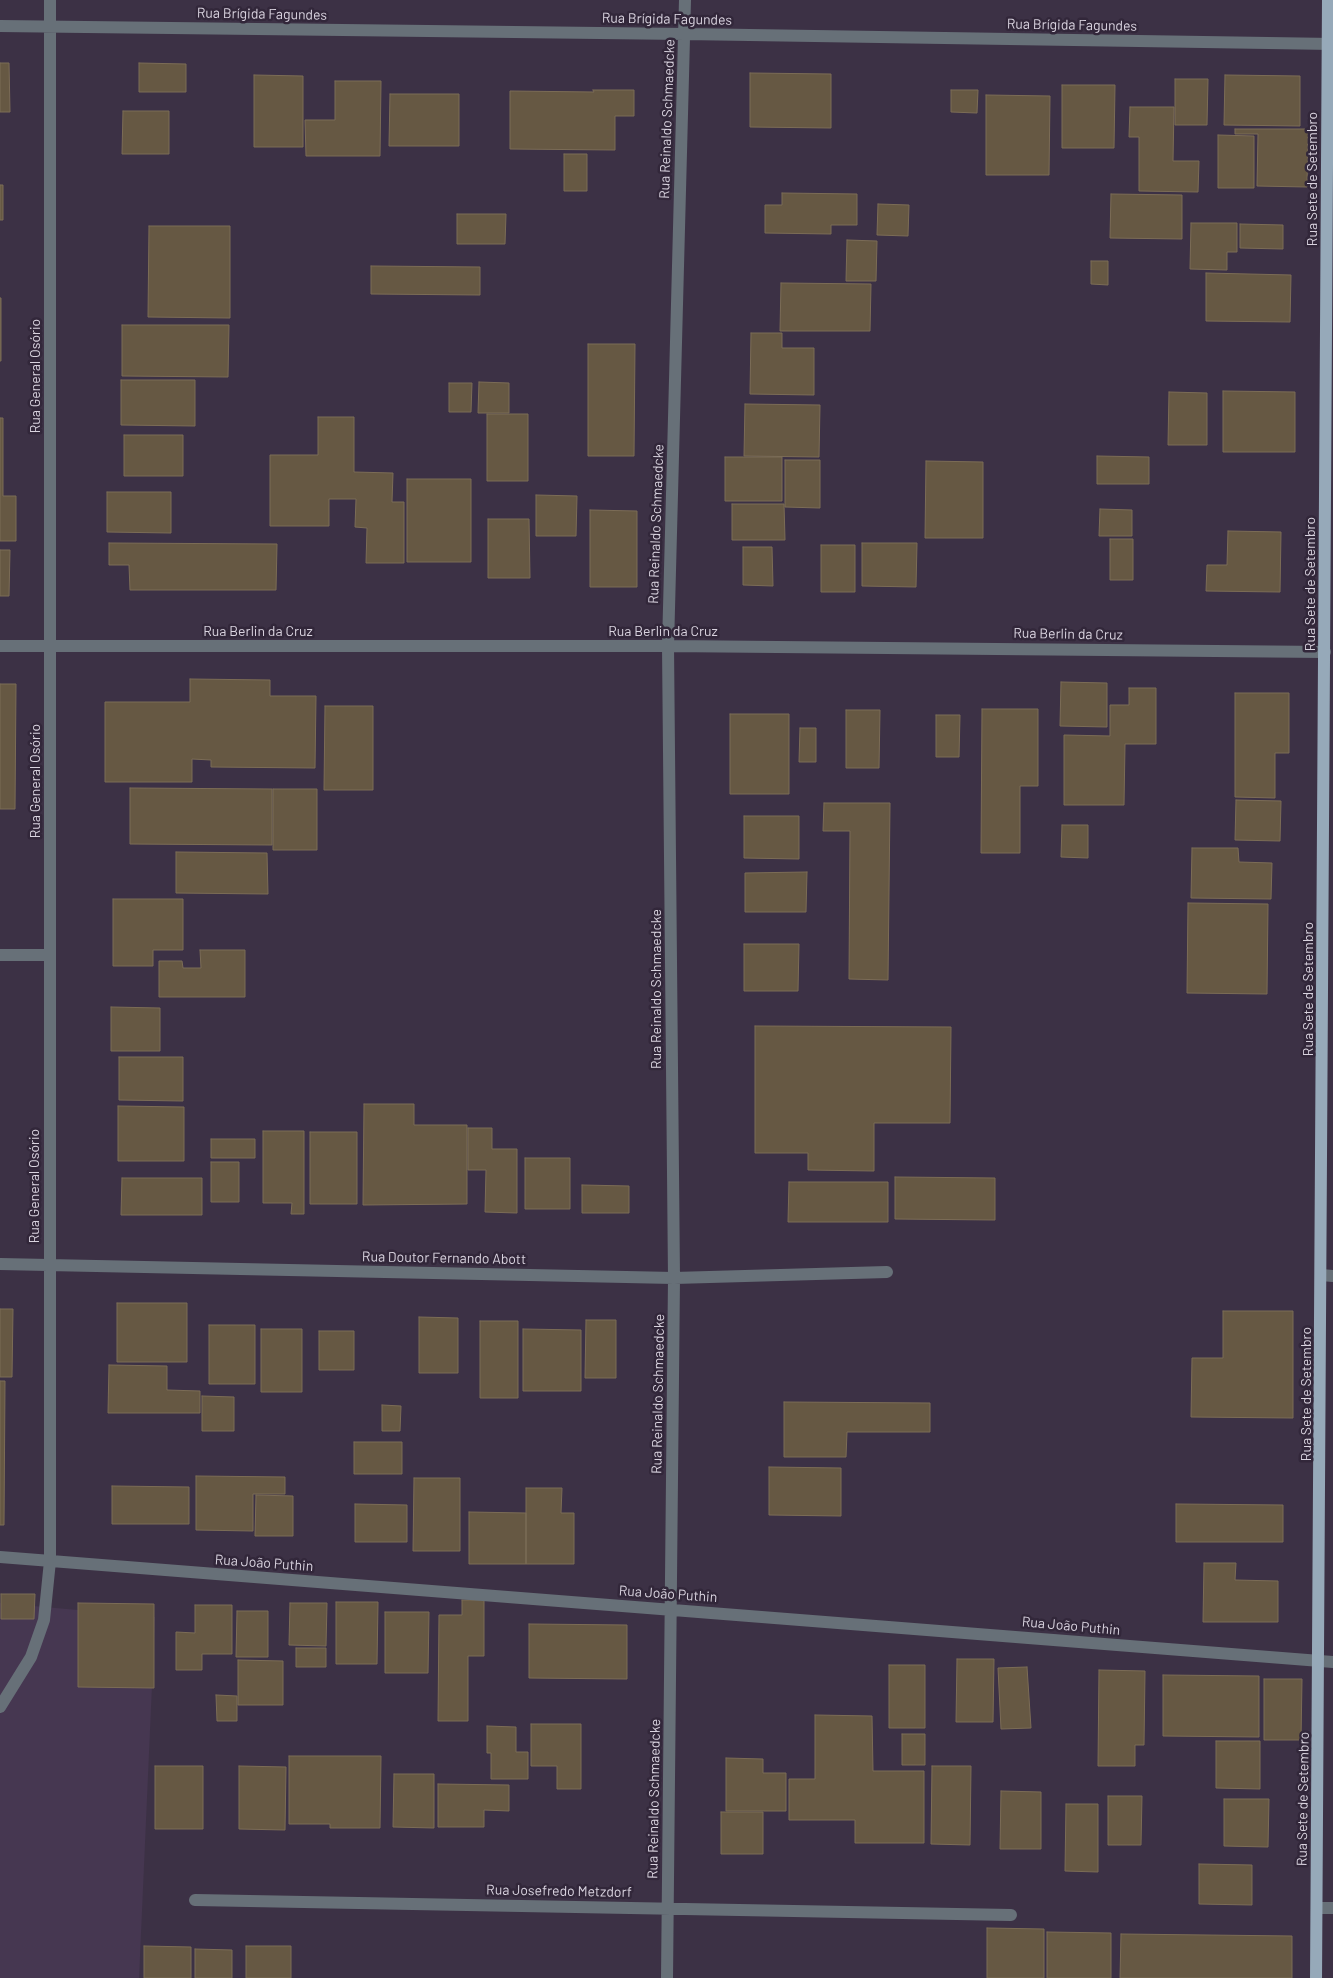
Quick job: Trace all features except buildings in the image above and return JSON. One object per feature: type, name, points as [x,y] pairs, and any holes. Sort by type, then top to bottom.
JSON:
[{"type":"main road","name":"Rua Sete de Setembro","points":[[1316,1978],[1319,1661],[1327,1276],[1328,1011],[1325,652],[1330,44],[1328,0]]},
{"type":"street","name":"Rua General Osório","points":[[0,1707],[31,1657],[44,1620],[50,1561],[50,0]]},
{"type":"street","name":"Rua Reinaldo Schmaedcke","points":[[667,1978],[674,1278],[668,646],[685,34],[684,0]]},
{"type":"street","name":"Rua Brígida Fagundes","points":[[0,26],[1330,44]]},
{"type":"street","name":"Rua Berlin da Cruz","points":[[0,646],[668,646],[1325,652]]},
{"type":"street","points":[[0,954],[50,955]]},
{"type":"street","name":"Rua Doutor Fernando Abott","points":[[0,1264],[674,1278],[887,1272]]},
{"type":"street","name":"Rua João Puthin","points":[[0,1557],[1333,1662]]},
{"type":"street","name":"Rua Josefredo Metzdorf","points":[[195,1900],[1011,1915]]},
{"type":"street","points":[[1317,1908],[1333,1908]]},
{"type":"shaded area","points":[[0,1603],[155,1617],[139,1978],[0,1978]]}]
